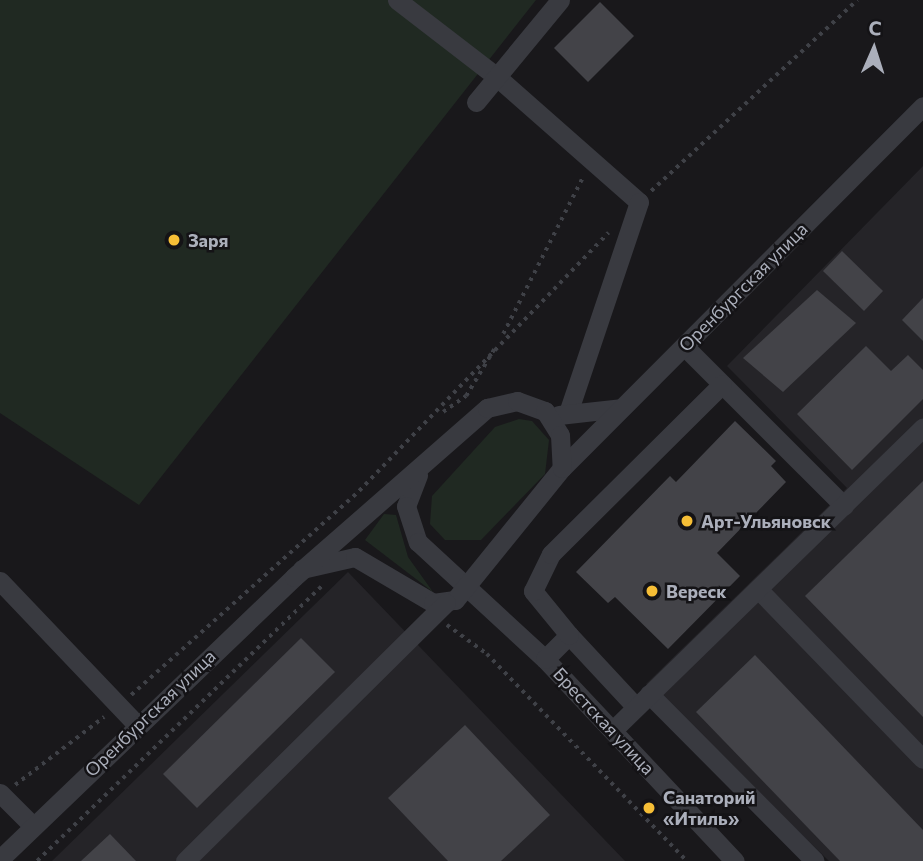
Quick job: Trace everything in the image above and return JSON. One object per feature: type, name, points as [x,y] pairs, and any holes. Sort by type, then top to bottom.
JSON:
[{"type":"street","points":[[397,0],[497,77],[593,157],[639,202],[560,414],[562,468]]},
{"type":"street","points":[[475,102],[560,0]]},
{"type":"street","name":"Оренбургская улица","points":[[185,861],[439,610],[467,587],[562,468],[923,106]]},
{"type":"street","points":[[684,346],[844,506]]},
{"type":"street","points":[[722,384],[551,554],[533,592],[569,635],[815,861]]},
{"type":"street","name":"Оренбургская улица","points":[[0,859],[136,724],[302,569],[497,404],[527,402],[560,414]]},
{"type":"street","points":[[560,414],[621,408]]},
{"type":"street","points":[[612,730],[923,428]]},
{"type":"street","name":"Брестская улица","points":[[425,466],[410,484],[409,524],[418,542],[545,659],[735,861]]},
{"type":"street","points":[[302,569],[355,557],[439,610]]},
{"type":"street","points":[[0,581],[121,704],[136,724]]},
{"type":"street","points":[[759,590],[923,759]]},
{"type":"street","points":[[545,659],[569,635]]},
{"type":"street","points":[[1,794],[33,826]]},
{"type":"path","points":[[1,794],[121,704],[359,491],[500,339],[639,202],[857,0]]},
{"type":"path","points":[[443,412],[466,396],[500,339],[593,157]]},
{"type":"path","points":[[37,861],[327,581]]},
{"type":"path","points":[[439,610],[487,654],[687,861]]},
{"type":"shaded area","name":"Заря","points":[[0,0],[536,0],[139,505],[0,413]]},
{"type":"shaded area","points":[[923,166],[923,861],[829,861],[646,684],[847,488],[727,366]]},
{"type":"shaded area","points":[[519,419],[532,421],[549,440],[545,474],[481,540],[445,540],[430,524],[432,496],[495,427]]},
{"type":"shaded area","points":[[384,514],[396,515],[408,557],[433,592],[365,540]]},
{"type":"shaded area","points":[[348,572],[625,861],[52,861]]},
{"type":"building","points":[[600,2],[634,36],[588,82],[554,48]]},
{"type":"building","points":[[842,251],[883,291],[864,311],[823,271]]},
{"type":"building","points":[[817,290],[856,323],[783,392],[743,358]]},
{"type":"building","points":[[923,298],[923,341],[902,320]]},
{"type":"building","points":[[866,346],[891,371],[908,355],[923,370],[923,399],[852,470],[797,414]]},
{"type":"building","name":"Арт-Ульяновск","points":[[735,421],[776,461],[771,466],[786,482],[717,553],[740,576],[668,649],[615,597],[608,603],[576,572],[670,476],[676,482]]},
{"type":"building","points":[[923,481],[923,717],[805,596]]},
{"type":"building","points":[[301,638],[335,672],[197,808],[163,774]]},
{"type":"building","points":[[755,655],[923,830],[923,861],[840,861],[696,712]]},
{"type":"building","points":[[465,725],[550,815],[501,861],[448,861],[388,798]]},
{"type":"building","points":[[110,834],[136,861],[81,861]]},
{"type":"place","name":"Заря","points":[[174,240]]},
{"type":"place","name":"Арт-Ульяновск","points":[[687,521]]},
{"type":"place","name":"Вереск","points":[[652,591]]},
{"type":"place","name":"Санаторий «Итиль»","points":[[649,808]]}]
